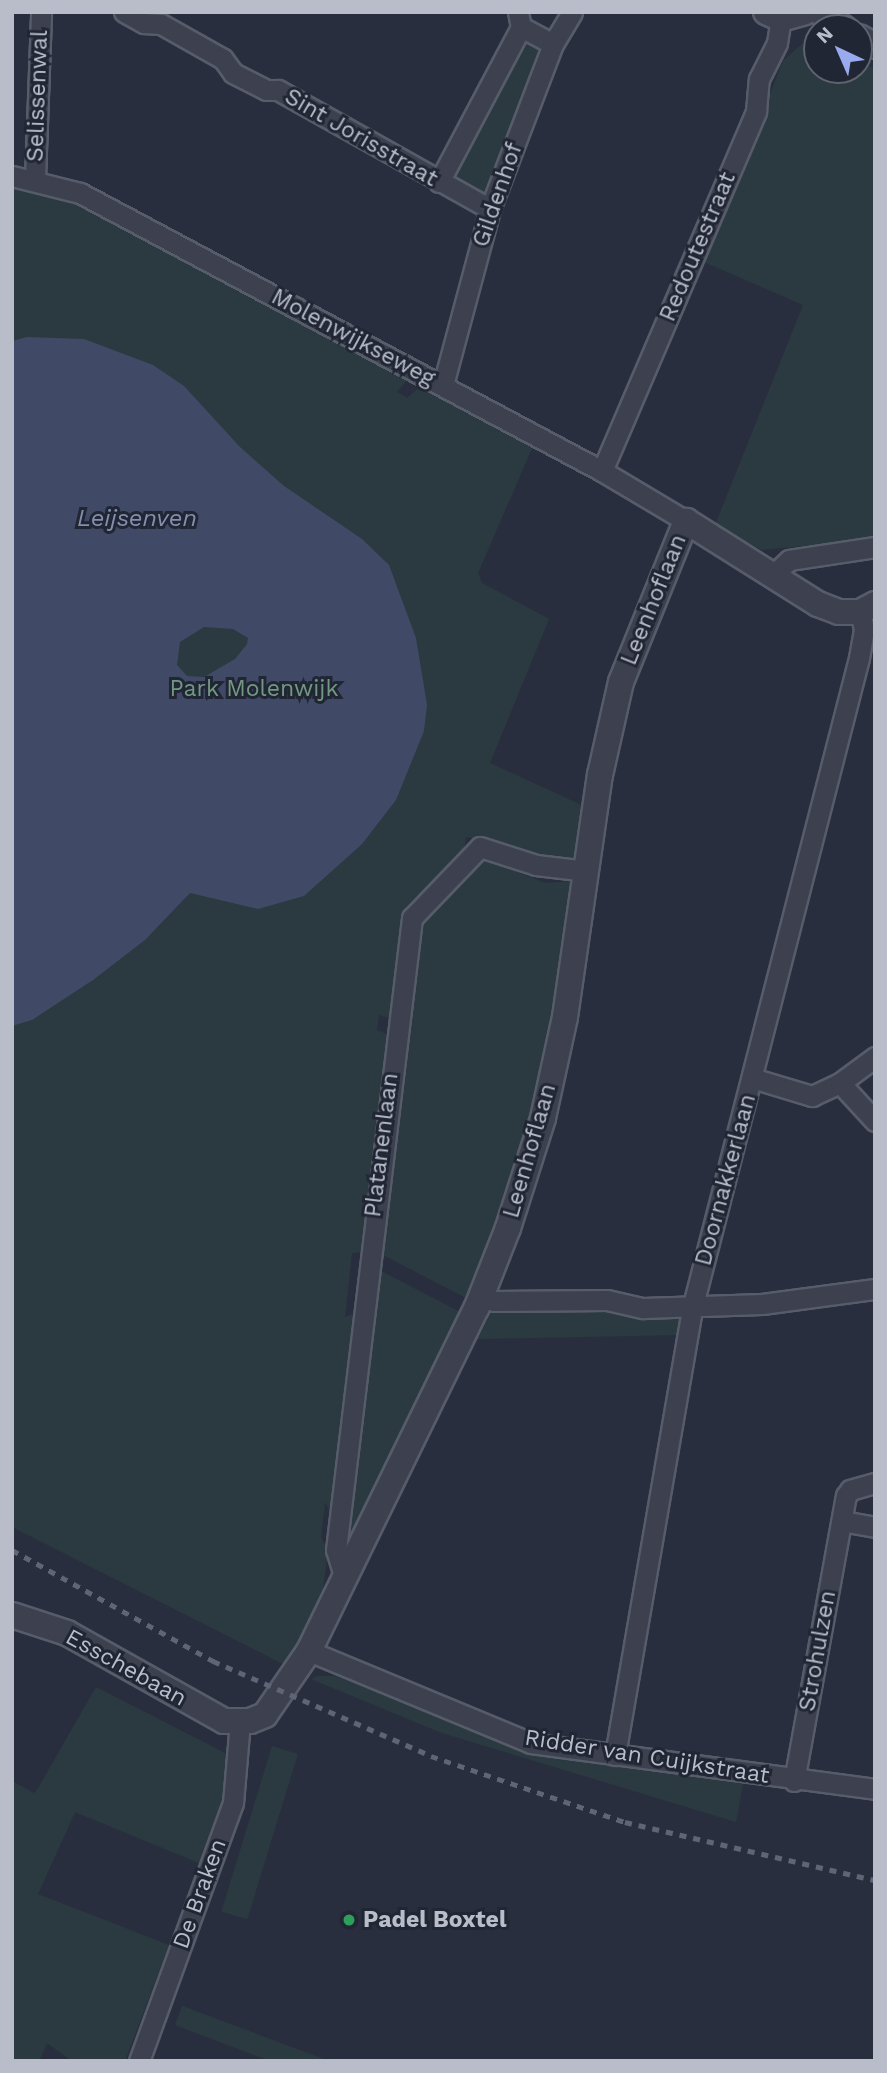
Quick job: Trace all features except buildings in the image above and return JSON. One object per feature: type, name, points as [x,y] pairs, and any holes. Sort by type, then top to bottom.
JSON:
[{"type":"street","name":"Selissenwal","points":[[34,179],[41,12]]},
{"type":"street","name":"Sint Jorisstraat","points":[[124,12],[144,23],[161,24],[223,58],[233,73],[266,90],[278,90],[490,209]]},
{"type":"street","name":"Gildenhof","points":[[443,385],[490,209],[553,44],[572,12]]},
{"type":"street","points":[[773,16],[805,12]]},
{"type":"street","name":"Redoutestraat","points":[[602,471],[756,111],[759,79],[777,43],[773,16]]},
{"type":"street","points":[[439,182],[520,20],[553,44]]},
{"type":"street","name":"Molenwijkseweg","points":[[12,176],[34,179],[80,193],[602,471],[686,521]]},
{"type":"street","points":[[686,521],[818,604],[839,612],[867,608]]},
{"type":"street","name":"Leenhoflaan","points":[[240,1722],[265,1715],[309,1651],[481,1297],[542,1118],[565,1017],[600,775],[621,682],[686,521]]},
{"type":"street","points":[[774,575],[789,559],[875,547]]},
{"type":"street","name":"Doornakkerlaan","points":[[615,1755],[693,1305],[859,658],[867,608]]},
{"type":"street","name":"Platanenlaan","points":[[345,1579],[336,1550],[412,918],[480,847],[536,866],[587,871]]},
{"type":"street","points":[[752,1078],[812,1096],[840,1083],[875,1057]]},
{"type":"street","points":[[840,1083],[875,1121]]},
{"type":"street","points":[[481,1297],[494,1301],[607,1300],[643,1308],[762,1304],[875,1289]]},
{"type":"street","name":"Strohulzen","points":[[794,1781],[850,1490],[875,1483]]},
{"type":"street","points":[[842,1521],[875,1527]]},
{"type":"street","name":"Esschebaan","points":[[12,1615],[67,1633],[208,1714],[240,1722]]},
{"type":"street","name":"Ridder van Cuijkstraat","points":[[309,1651],[531,1743],[794,1781],[875,1788]]},
{"type":"street","name":"De Braken","points":[[139,2061],[233,1803],[240,1722]]},
{"type":"green space","points":[[523,32],[548,45],[485,199],[449,182]]},
{"type":"green space","points":[[803,43],[803,84],[873,84],[873,68],[875,69],[875,539],[762,550],[715,525],[803,305],[704,262],[783,61]]},
{"type":"green space","name":"Park Molenwijk","points":[[12,183],[52,189],[409,378],[397,392],[407,398],[422,385],[533,446],[478,573],[482,583],[549,619],[490,763],[586,807],[577,858],[537,860],[501,842],[466,837],[464,849],[403,919],[391,1019],[379,1015],[377,1030],[389,1035],[363,1252],[352,1253],[345,1317],[358,1312],[332,1515],[325,1502],[321,1537],[328,1552],[322,1596],[285,1665],[12,1527]]},
{"type":"green space","points":[[482,858],[545,883],[575,881],[535,1112],[472,1301],[381,1254],[419,921]]},
{"type":"green space","points":[[381,1271],[466,1315],[348,1553],[377,1280]]},
{"type":"green space","points":[[639,1304],[682,1315],[679,1335],[478,1339],[492,1311]]},
{"type":"green space","points":[[318,1676],[335,1676],[530,1749],[603,1765],[743,1784],[736,1822],[442,1733],[311,1679]]},
{"type":"green space","points":[[96,1687],[233,1757],[234,1766],[199,1863],[75,1812],[38,1894],[169,1945],[125,2061],[72,2061],[47,2043],[39,2061],[12,2061],[12,1781],[34,1793],[37,1790]]},
{"type":"green space","points":[[272,1746],[298,1754],[247,1919],[221,1911]]},
{"type":"green space","points":[[182,2006],[329,2061],[270,2061],[175,2025]]},
{"type":"water","name":"Leijsenven","points":[[27,337],[84,339],[153,365],[184,386],[240,447],[284,486],[362,539],[389,565],[416,638],[427,705],[424,731],[396,800],[362,844],[304,896],[258,909],[190,893],[145,940],[93,980],[32,1020],[12,1026],[12,341]],"holes":[[[204,627],[233,629],[248,638],[247,644],[235,659],[204,677],[187,676],[177,665],[180,642]]]},
{"type":"railway","points":[[12,1550],[213,1661],[431,1756],[625,1822],[875,1880]]},
{"type":"place","name":"Padel Boxtel","points":[[349,1920]]}]
